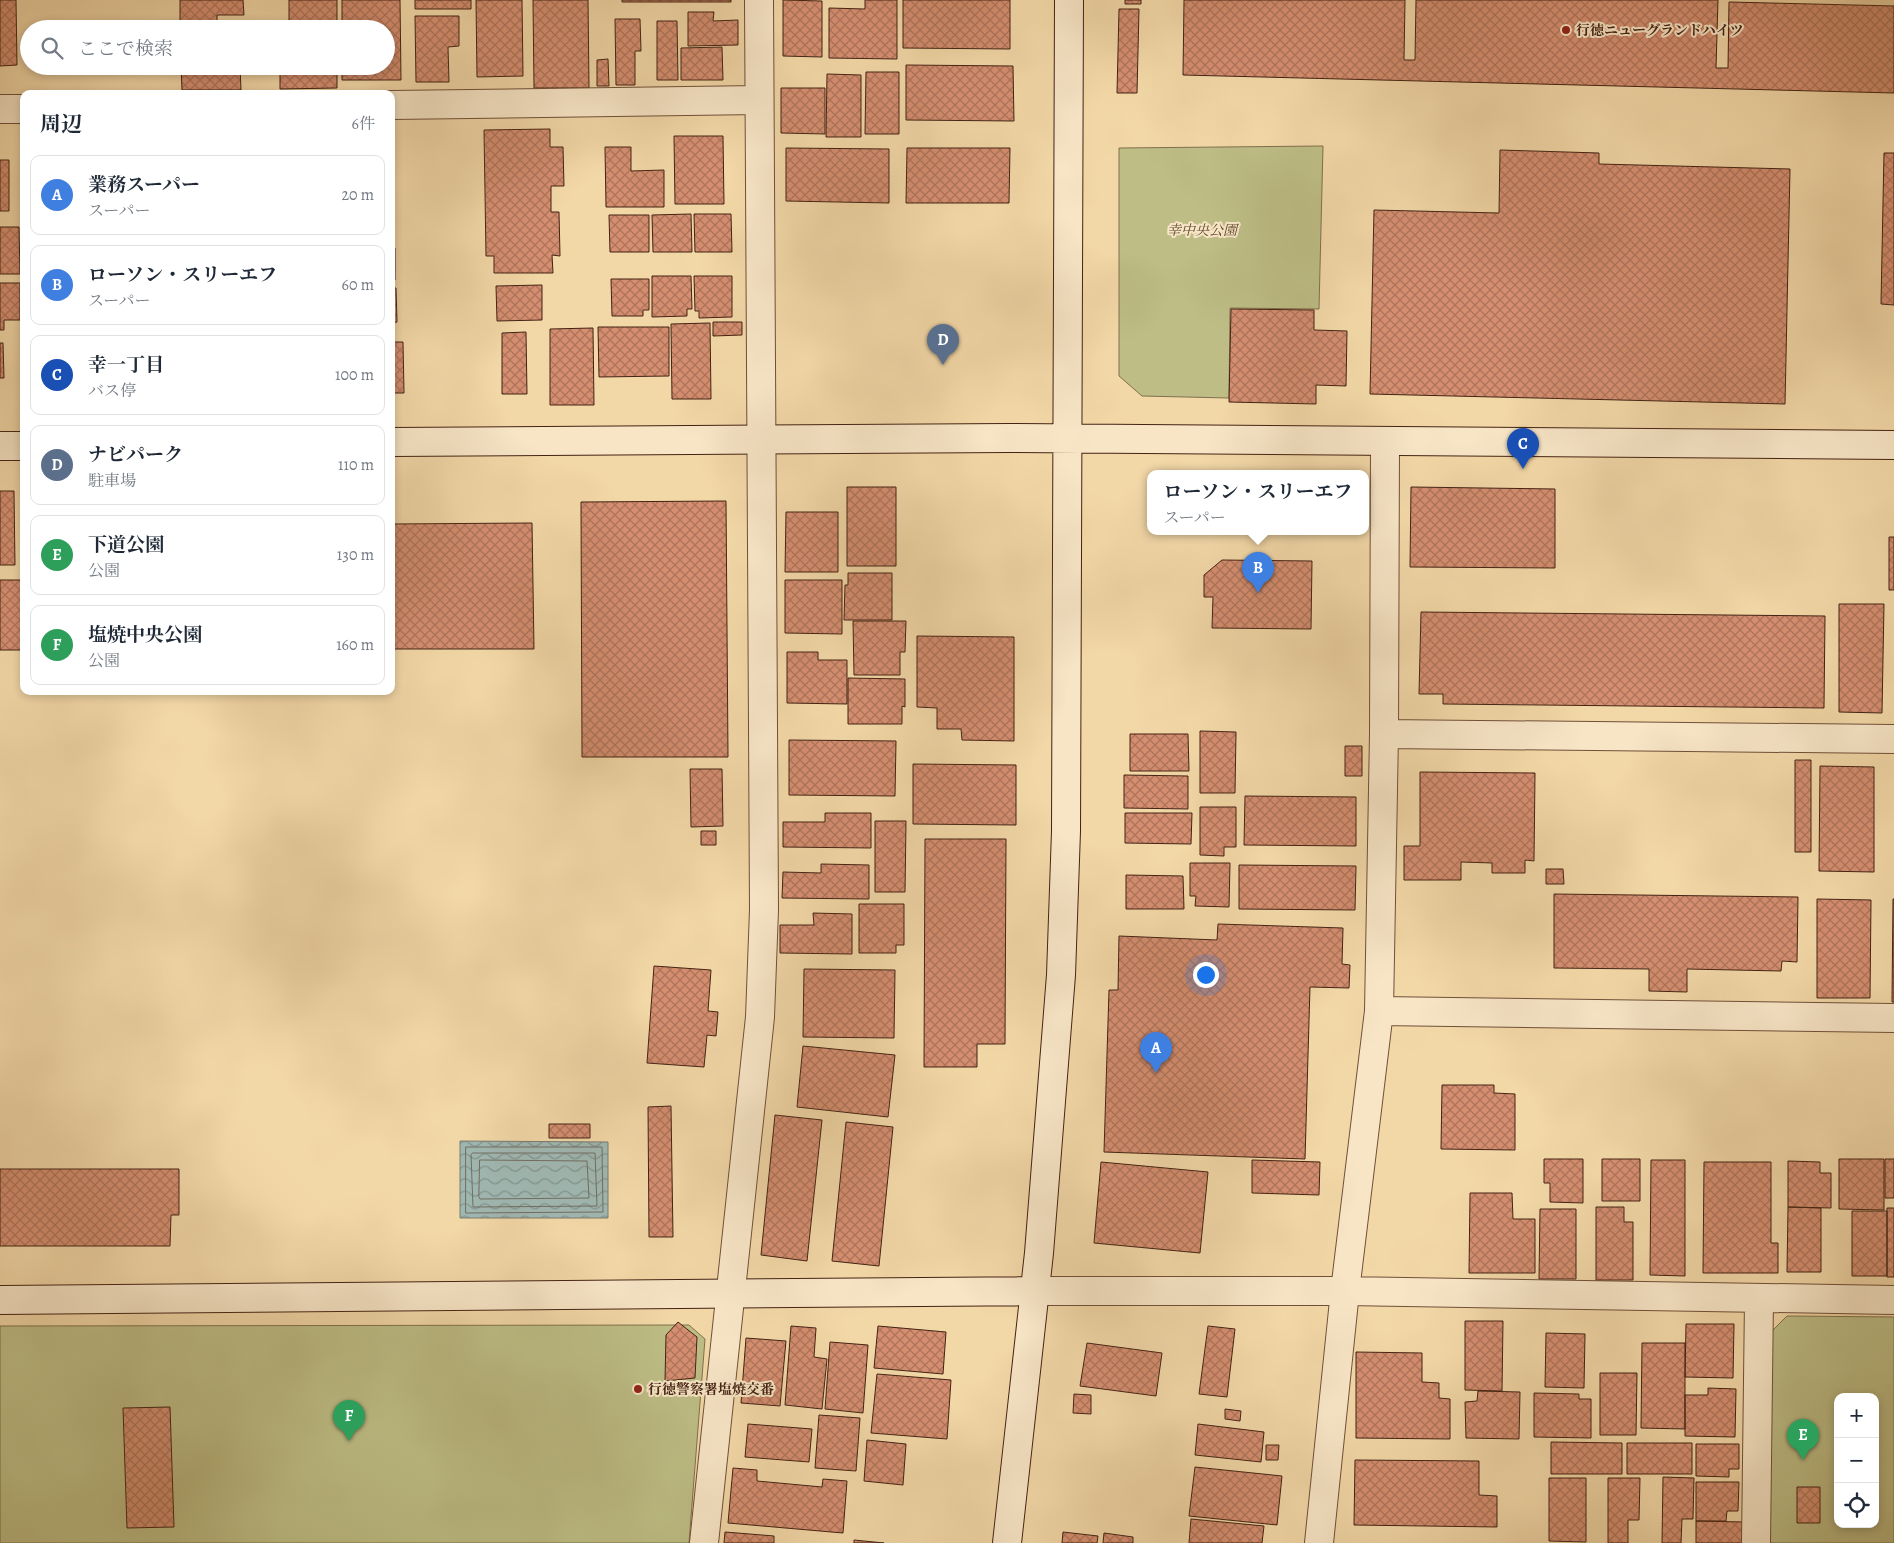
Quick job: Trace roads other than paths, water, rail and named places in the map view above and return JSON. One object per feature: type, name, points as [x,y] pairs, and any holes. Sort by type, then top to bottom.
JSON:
[{"type":"street","points":[[704,1543],[760,1017],[764,910],[758,100],[759,0]]},
{"type":"street","points":[[1007,1543],[1035,1291],[1050,1133],[1062,956],[1066,831],[1069,0]]},
{"type":"street","points":[[395,105],[758,100]]},
{"type":"street","points":[[0,110],[20,109]]},
{"type":"street","points":[[395,442],[1066,439],[1894,445]]},
{"type":"street","points":[[1319,1543],[1345,1292],[1379,1011],[1384,734],[1385,442]]},
{"type":"street","points":[[0,446],[20,446]]},
{"type":"street","points":[[1384,734],[1894,739]]},
{"type":"street","points":[[1379,1011],[1894,1018]]},
{"type":"street","points":[[0,1300],[1035,1291],[1345,1292],[1894,1300]]},
{"type":"street","points":[[1756,1543],[1759,1299]]},
{"type":"water","points":[[460,1141],[608,1142],[608,1218],[460,1218]]},
{"type":"place","name":"行徳ニューグランドハイツ","points":[[1566,30]]},
{"type":"place","name":"ナビパーク","points":[[943,365]]},
{"type":"place","name":"幸一丁目","points":[[1523,469]]},
{"type":"place","name":"ローソン・スリーエフ","points":[[1258,593]]},
{"type":"place","name":"業務スーパー","points":[[1156,1073]]},
{"type":"place","name":"行徳警察署塩焼交番","points":[[638,1389]]},
{"type":"place","name":"塩焼中央公園","points":[[349,1441]]},
{"type":"place","name":"下道公園","points":[[1803,1460]]},
{"type":"park label","name":"幸中央公園","points":[[1202,230]]}]
